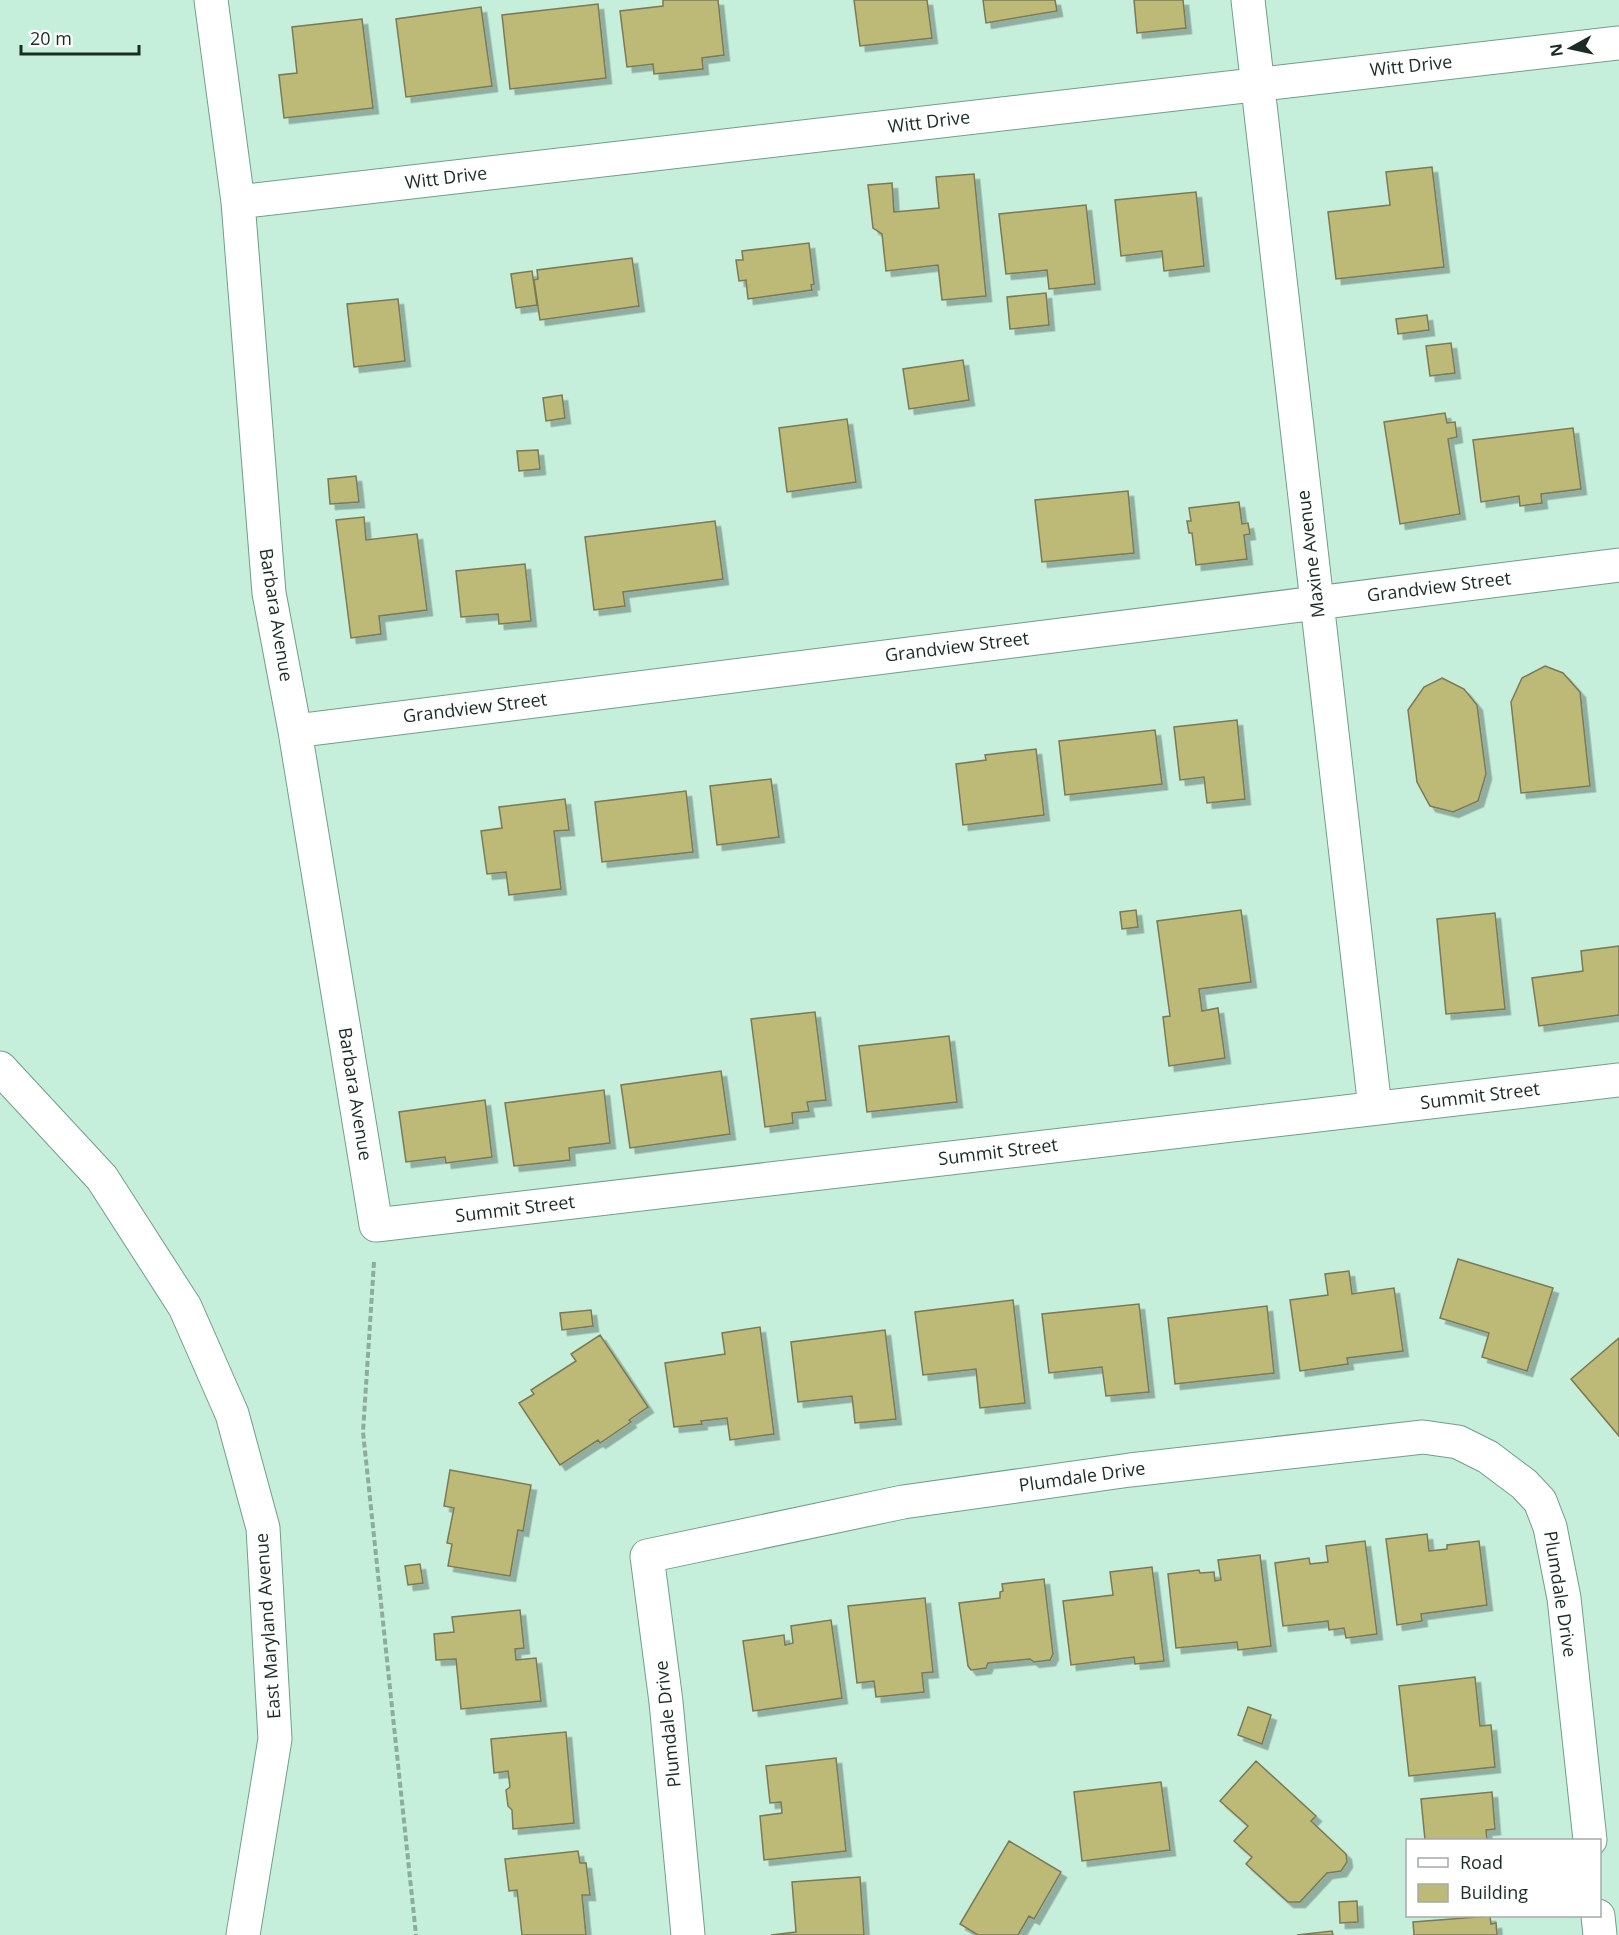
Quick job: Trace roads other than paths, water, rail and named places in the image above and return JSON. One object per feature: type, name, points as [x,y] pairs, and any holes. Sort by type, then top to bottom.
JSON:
[{"type":"street","name":"Barbara Avenue","points":[[211,0],[238,202],[269,593],[295,731],[376,1225]]},
{"type":"street","name":"Maxine Avenue","points":[[1248,0],[1375,1108]]},
{"type":"street","name":"Witt Drive","points":[[238,202],[1619,43]]},
{"type":"street","name":"Grandview Street","points":[[295,731],[1619,565]]},
{"type":"street","name":"East Maryland Avenue","points":[[0,1068],[102,1178],[185,1306],[232,1414],[263,1528],[276,1739],[243,1935]]},
{"type":"street","name":"Summit Street","points":[[376,1225],[1619,1080]]},
{"type":"street","name":"Plumdale Drive","points":[[688,1935],[666,1702],[647,1556],[903,1502],[1130,1470],[1423,1437],[1458,1442],[1488,1457],[1524,1484],[1540,1501],[1550,1527],[1564,1598],[1590,1839]]},
{"type":"street","points":[[1598,1917],[1600,1935]]}]
